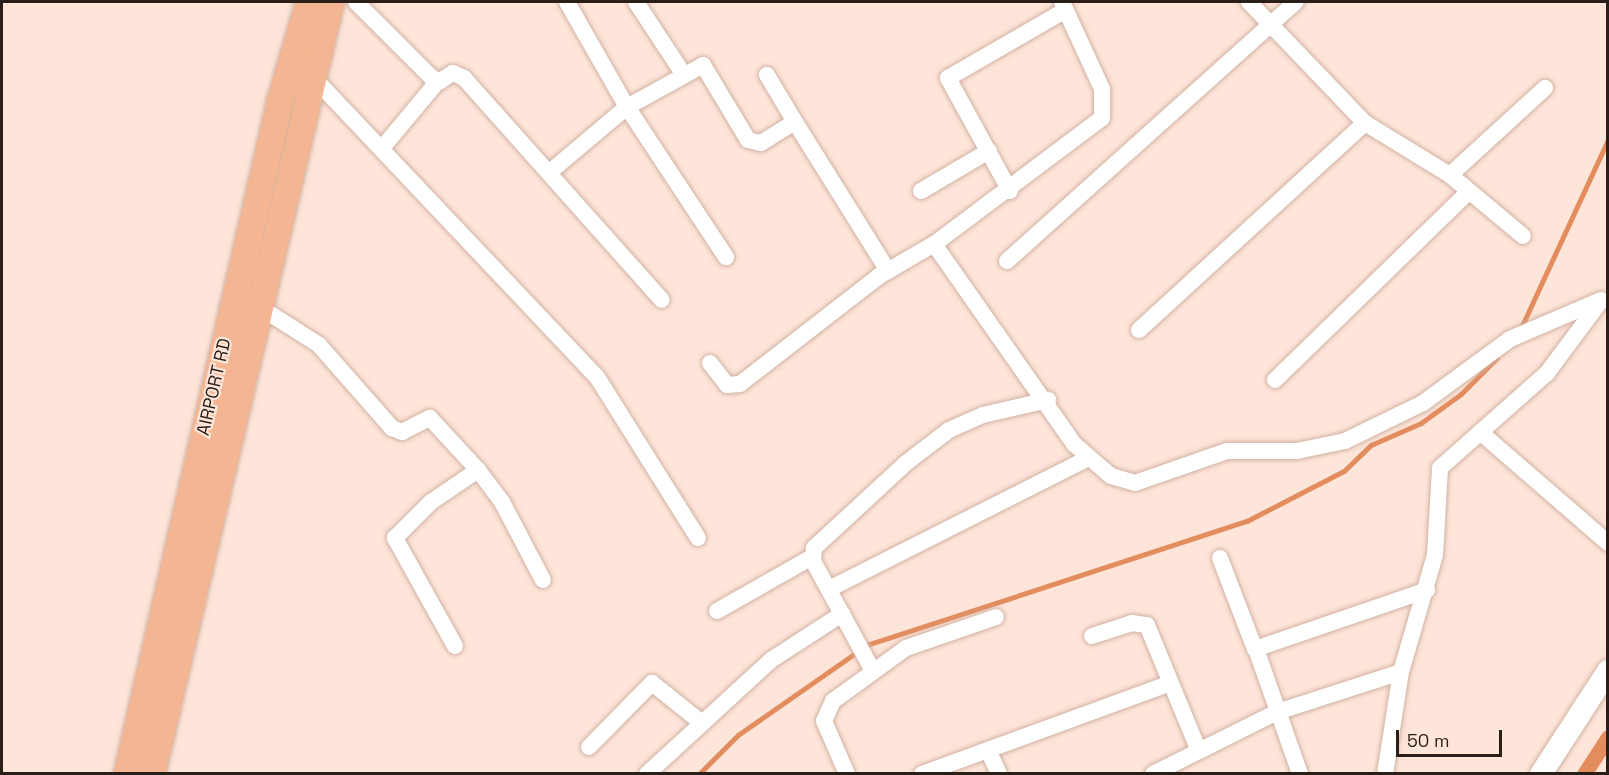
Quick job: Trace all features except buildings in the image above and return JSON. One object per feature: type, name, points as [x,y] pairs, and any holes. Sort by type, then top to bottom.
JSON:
[{"type":"main road","name":"AIRPORT RD","points":[[127,774],[280,102],[309,2]]},
{"type":"main road","points":[[152,774],[261,308],[312,77],[332,2]]},
{"type":"street","points":[[356,2],[438,81]]},
{"type":"street","points":[[567,2],[627,107],[726,257]]},
{"type":"street","points":[[636,2],[684,75]]},
{"type":"street","points":[[1249,2],[1365,123],[1450,175],[1522,236]]},
{"type":"street","points":[[1007,261],[1296,2]]},
{"type":"street","points":[[710,363],[727,385],[740,384],[888,271],[934,244],[1010,191],[1102,118],[1102,89],[1064,6],[950,75],[948,83],[1010,191]]},
{"type":"street","points":[[551,171],[627,107],[684,75],[707,68],[751,144],[795,122]]},
{"type":"street","points":[[383,147],[438,81],[453,73],[465,78],[551,171],[662,300]]},
{"type":"street","points":[[767,75],[888,271]]},
{"type":"street","points":[[312,77],[383,147],[597,377],[698,538]]},
{"type":"street","points":[[1450,175],[1545,88]]},
{"type":"street","points":[[1138,330],[1365,123]]},
{"type":"street","points":[[921,191],[988,151]]},
{"type":"street","points":[[1275,380],[1468,192]]},
{"type":"street","points":[[934,244],[1048,400],[1086,459],[1112,476],[1135,483],[1227,451],[1297,451],[1345,441],[1423,403],[1510,339],[1535,330],[1604,296]]},
{"type":"street","points":[[1386,774],[1401,672],[1427,591],[1440,468],[1547,373],[1604,296]]},
{"type":"street","points":[[261,308],[319,345],[392,428],[402,432],[430,418],[478,470],[502,502],[543,580]]},
{"type":"street","points":[[871,669],[857,647],[812,557],[814,548],[929,443],[966,420],[1048,400]]},
{"type":"street","points":[[1480,432],[1608,543]]},
{"type":"street","points":[[829,589],[1086,459]]},
{"type":"street","points":[[455,646],[395,538],[407,521],[478,470]]},
{"type":"street","points":[[717,611],[812,557]]},
{"type":"street","points":[[1220,558],[1256,649],[1300,774]]},
{"type":"street","points":[[1256,649],[1427,591]]},
{"type":"street","points":[[647,774],[782,650],[842,614]]},
{"type":"street","points":[[847,774],[829,741],[825,714],[833,701],[871,669],[919,642],[996,617]]},
{"type":"street","points":[[1092,636],[1132,623],[1147,625],[1168,684],[1199,751]]},
{"type":"street","points":[[1541,774],[1608,671]]},
{"type":"street","points":[[1153,774],[1277,712],[1401,672]]},
{"type":"street","points":[[590,747],[652,683],[702,723]]},
{"type":"street","points":[[922,774],[1168,684]]},
{"type":"street","points":[[988,750],[999,774]]},
{"type":"waterway","points":[[1521,328],[1608,140]]},
{"type":"waterway","points":[[864,646],[1247,521],[1344,471],[1371,445],[1421,423],[1461,394],[1497,358]]},
{"type":"waterway","points":[[699,774],[738,735],[857,652]]},
{"type":"waterway","points":[[1584,774],[1608,737]]}]
